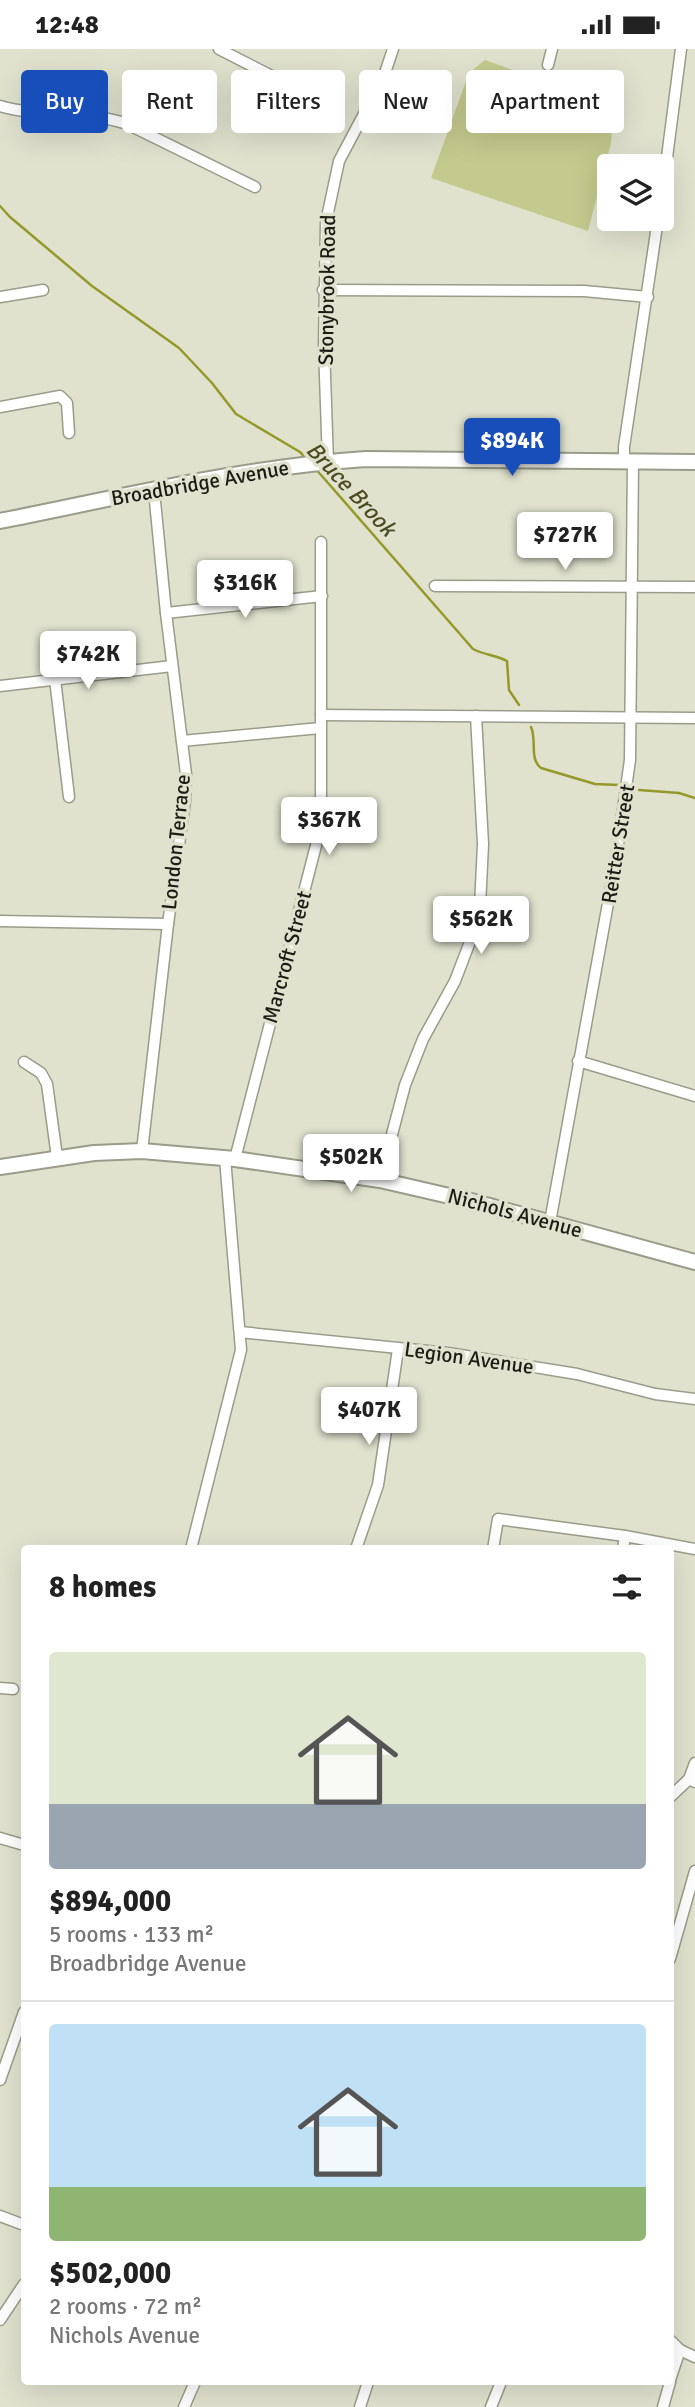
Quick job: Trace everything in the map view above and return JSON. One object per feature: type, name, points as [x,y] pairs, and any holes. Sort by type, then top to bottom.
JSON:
[{"type":"main road","name":"Broadbridge Avenue","points":[[0,521],[324,462],[366,459],[695,462]]},
{"type":"main road","name":"Nichols Avenue","points":[[0,1167],[57,1157],[142,1151],[230,1158],[380,1180],[550,1221],[695,1262]]},
{"type":"street","points":[[219,49],[260,70]]},
{"type":"street","name":"Stonybrook Road","points":[[324,462],[323,290],[326,222],[339,161],[384,76],[393,49]]},
{"type":"street","points":[[548,65],[552,49]]},
{"type":"street","points":[[667,154],[681,49]]},
{"type":"street","points":[[0,106],[36,114],[107,117],[127,124],[256,187]]},
{"type":"street","name":"Reitter Street","points":[[550,1221],[631,760],[632,587],[628,461],[624,447],[656,231]]},
{"type":"street","points":[[0,297],[43,290]]},
{"type":"street","points":[[323,290],[584,291],[648,297]]},
{"type":"street","points":[[0,407],[57,396],[67,403],[69,433]]},
{"type":"street","name":"London Terrace","points":[[142,1151],[185,801],[186,774],[154,491]]},
{"type":"street","name":"Marcroft Street","points":[[192,1545],[239,1361],[240,1332],[230,1158],[321,826],[321,542]]},
{"type":"street","points":[[435,586],[695,587]]},
{"type":"street","points":[[166,614],[322,596]]},
{"type":"street","points":[[0,686],[172,666]]},
{"type":"street","points":[[55,679],[69,797]]},
{"type":"street","points":[[321,715],[695,718]]},
{"type":"street","points":[[380,1180],[405,1085],[424,1039],[455,981],[476,926],[480,906],[483,844],[476,716]]},
{"type":"street","points":[[182,741],[320,728]]},
{"type":"street","points":[[0,921],[168,924]]},
{"type":"street","points":[[578,1061],[695,1096]]},
{"type":"street","points":[[24,1062],[41,1073],[47,1084],[57,1157]]},
{"type":"street","name":"Legion Avenue","points":[[240,1332],[448,1353],[567,1372],[655,1394],[695,1399]]},
{"type":"street","points":[[357,1545],[378,1485],[398,1349]]},
{"type":"street","points":[[494,1545],[498,1519],[672,1545]]},
{"type":"street","points":[[624,1545],[625,1537]]},
{"type":"street","points":[[674,1545],[695,1549]]},
{"type":"street","points":[[0,1688],[13,1689]]},
{"type":"street","points":[[674,1794],[692,1781],[695,1763]]},
{"type":"street","points":[[0,1838],[21,1844]]},
{"type":"street","points":[[674,1945],[695,1871]]},
{"type":"street","points":[[0,2080],[21,2020]]},
{"type":"street","points":[[0,2216],[21,2224]]},
{"type":"street","points":[[0,2319],[21,2288]]},
{"type":"street","points":[[674,2343],[690,2354],[674,2376]]},
{"type":"street","points":[[184,2407],[194,2385]]},
{"type":"street","points":[[360,2407],[367,2385]]},
{"type":"street","points":[[491,2407],[500,2385]]},
{"type":"street","points":[[663,2407],[669,2385]]},
{"type":"green space","points":[[485,60],[513,70],[473,70]]},
{"type":"green space","points":[[466,81],[466,133],[612,133],[608,154],[597,154],[597,197],[588,231],[431,178],[447,133],[452,133],[452,120]]},
{"type":"waterway","name":"Bruce Brook","points":[[0,206],[92,286],[179,348],[236,414],[306,458]]},
{"type":"waterway","name":"Bruce Brook","points":[[315,468],[473,649],[507,661],[509,690],[519,705]]},
{"type":"waterway","name":"Bruce Brook","points":[[531,727],[535,760],[541,768],[595,784],[619,785]]},
{"type":"waterway","name":"Bruce Brook","points":[[639,790],[679,793],[695,798]]}]
